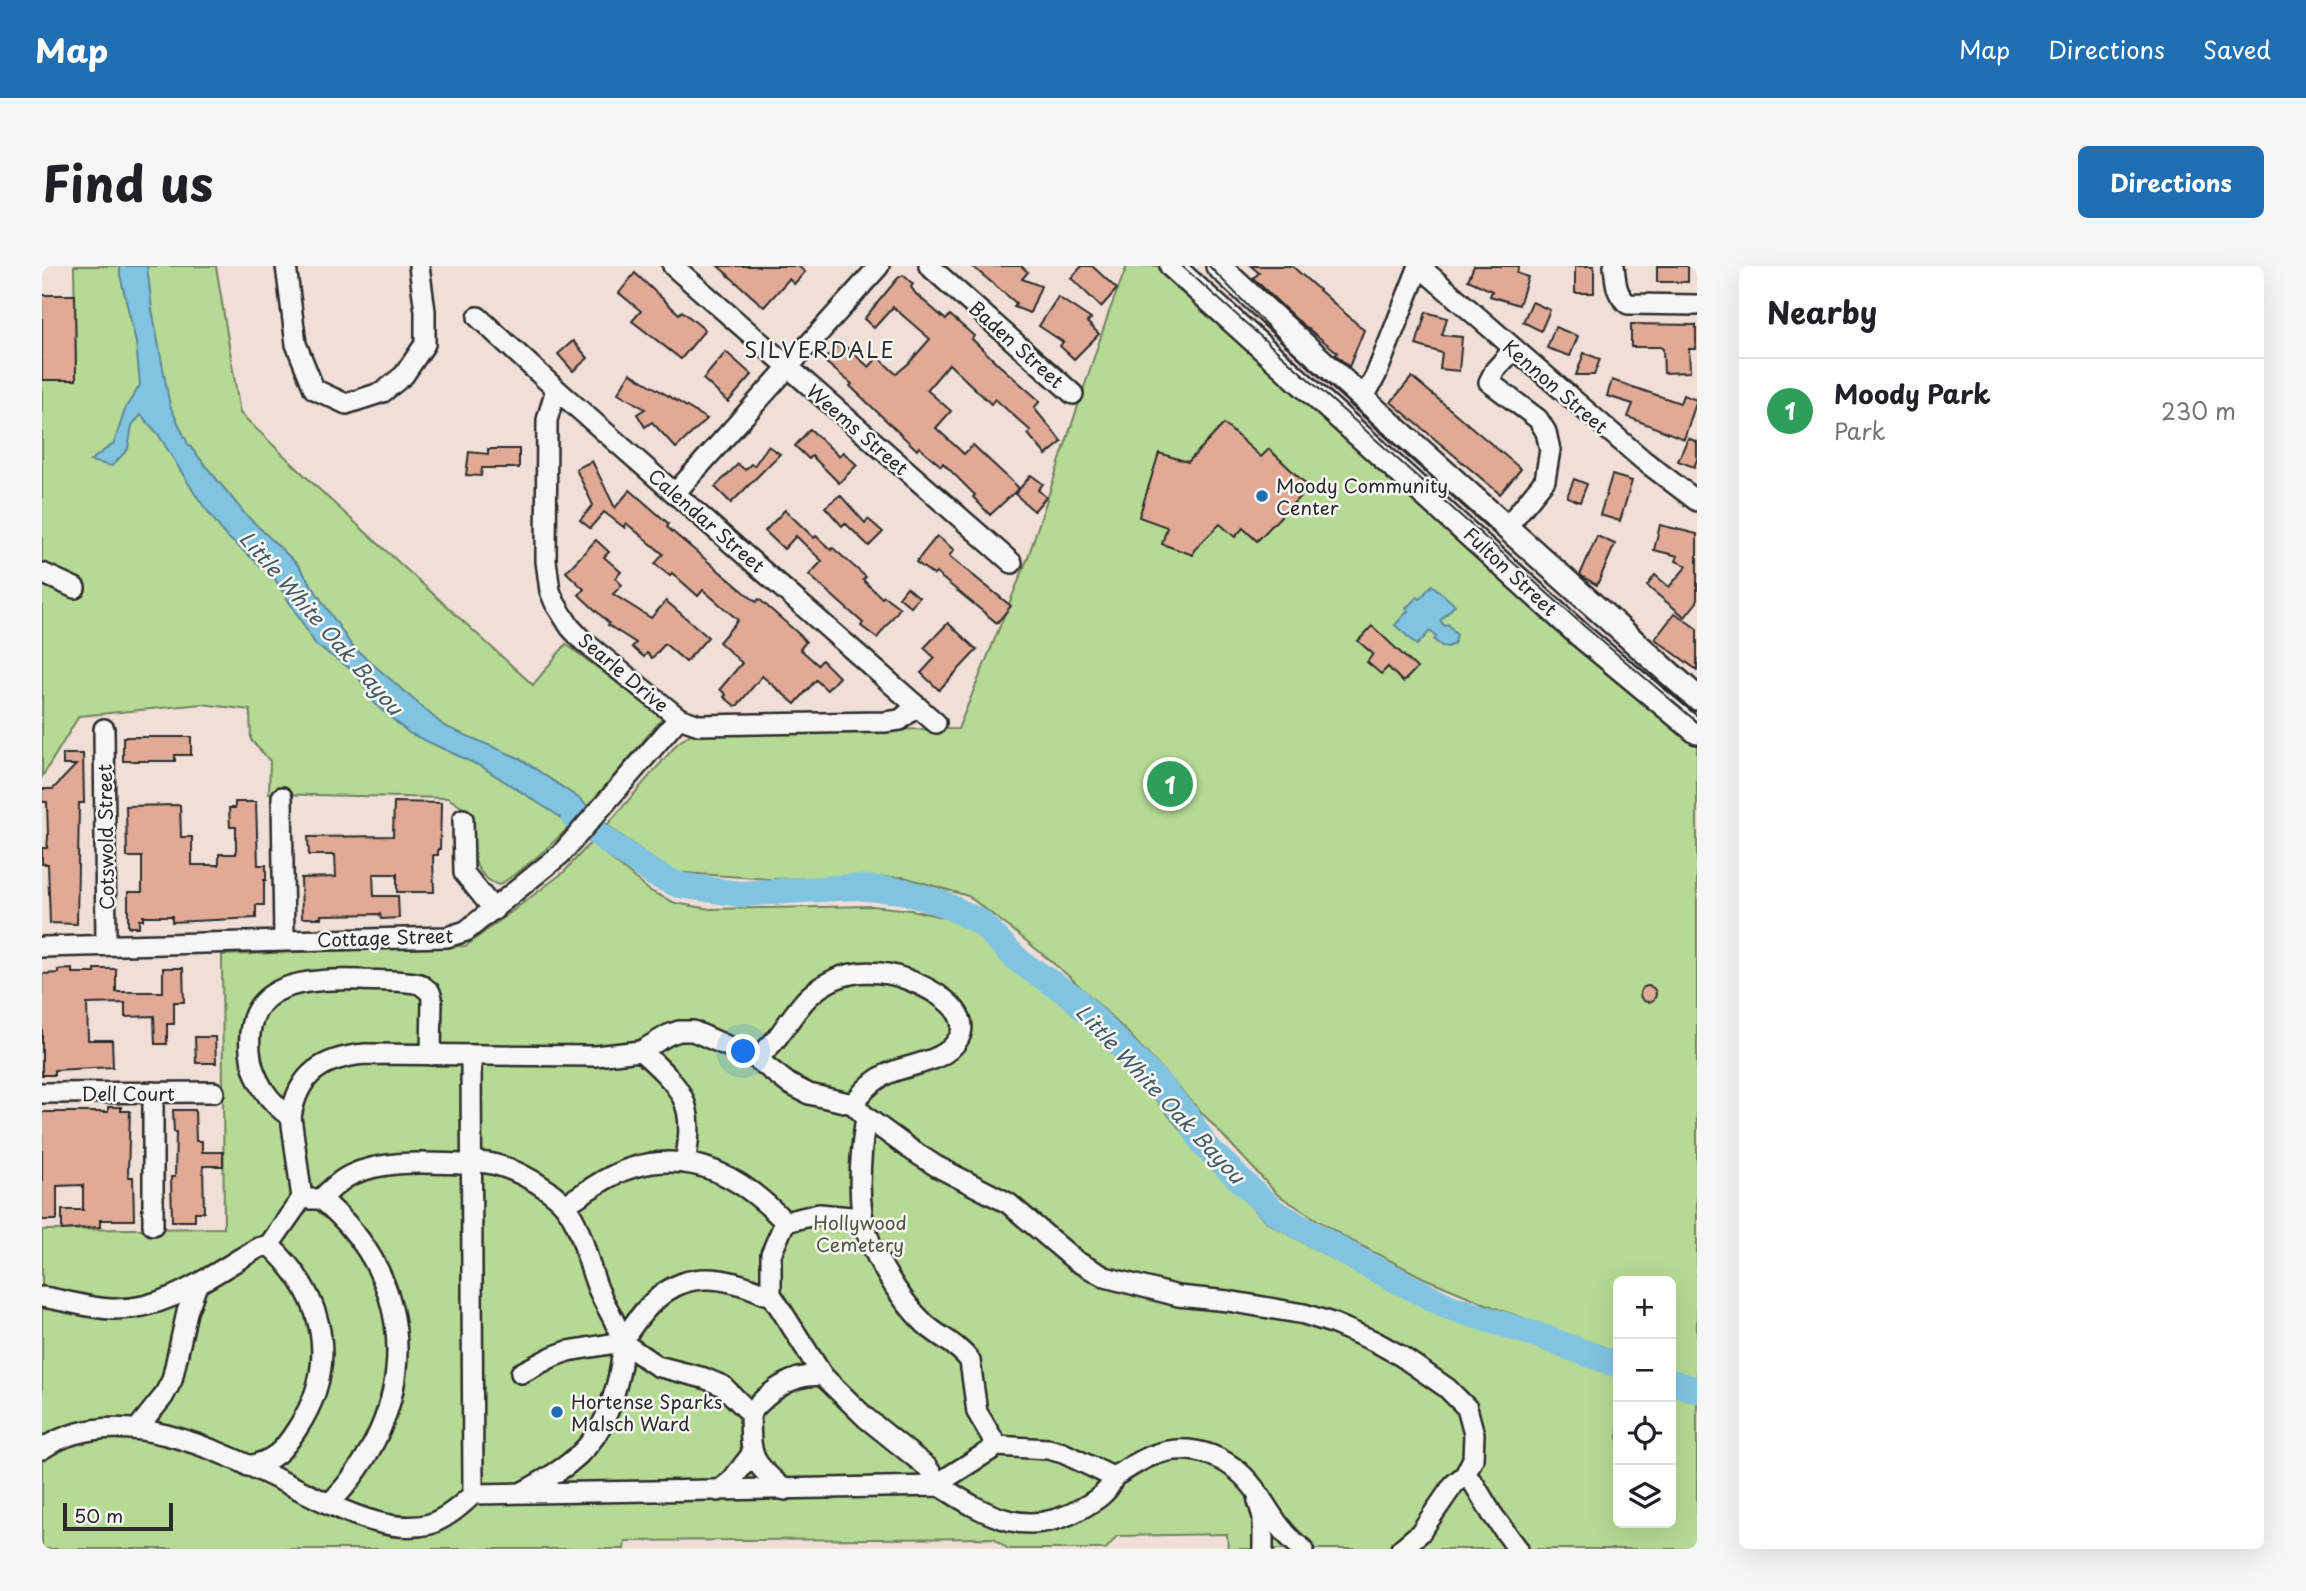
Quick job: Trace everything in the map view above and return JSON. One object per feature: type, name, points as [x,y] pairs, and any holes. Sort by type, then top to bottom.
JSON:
[{"type":"main road","name":"Fulton Street","points":[[1172,266],[1580,635],[1697,732]]},
{"type":"main road","name":"Fulton Street","points":[[1218,266],[1697,698]]},
{"type":"street","points":[[286,266],[296,344],[314,389],[346,404],[383,392],[404,375],[425,344],[425,311],[419,266]]},
{"type":"street","name":"Weems Street","points":[[673,266],[1012,563]]},
{"type":"street","points":[[676,492],[879,266]]},
{"type":"street","name":"Baden Street","points":[[929,266],[1073,394]]},
{"type":"street","points":[[1363,399],[1376,375],[1419,266]]},
{"type":"street","name":"Kennon Street","points":[[1419,266],[1643,460],[1697,501]]},
{"type":"street","points":[[1614,266],[1617,290],[1628,304],[1697,305]]},
{"type":"street","name":"Calendar Street","points":[[478,317],[556,389],[936,723]]},
{"type":"street","points":[[1506,528],[1545,480],[1550,450],[1546,432],[1538,419],[1489,382],[1495,370],[1514,349]]},
{"type":"street","name":"Searle Drive","points":[[556,389],[547,420],[546,561],[550,591],[565,620],[583,641],[679,718],[699,725],[853,724],[900,720],[917,706]]},
{"type":"street","points":[[42,573],[75,588]]},
{"type":"street","name":"Cottage Street","points":[[42,947],[454,936],[466,931],[494,910],[569,845],[679,718]]},
{"type":"street","name":"Cotswold Street","points":[[104,729],[106,945]]},
{"type":"street","points":[[282,797],[284,940]]},
{"type":"street","points":[[463,819],[464,873],[494,910]]},
{"type":"street","points":[[757,1059],[779,1036],[794,1011],[811,994],[840,977],[869,973],[904,978],[917,983],[956,1009],[962,1027],[960,1037],[953,1046],[928,1061],[885,1075],[869,1085],[859,1111],[863,1216],[883,1268],[901,1296],[926,1325],[966,1355],[970,1361],[978,1412],[997,1446]]},
{"type":"street","points":[[291,1117],[260,1084],[250,1055],[254,1012],[281,988],[330,979],[420,984],[430,992],[432,998],[431,1055]]},
{"type":"street","points":[[329,1504],[364,1464],[383,1426],[394,1386],[397,1348],[392,1309],[378,1266],[362,1239],[312,1199],[291,1117],[300,1087],[315,1069],[348,1056],[595,1056],[641,1051],[668,1035],[679,1031],[693,1031],[757,1059],[789,1084],[809,1094],[859,1111],[936,1166],[1008,1203],[1076,1261],[1105,1277],[1178,1296],[1252,1304],[1304,1314],[1352,1331],[1401,1356],[1447,1388],[1467,1408],[1472,1420],[1475,1446],[1473,1459],[1465,1475],[1454,1484],[1420,1533],[1401,1549]]},
{"type":"street","points":[[641,1051],[670,1078],[685,1099],[690,1116],[685,1163]]},
{"type":"street","points":[[471,1056],[473,1494]]},
{"type":"street","points":[[152,1092],[153,1225]]},
{"type":"street","name":"Dell Court","points":[[42,1093],[214,1092]]},
{"type":"street","points":[[42,1297],[114,1309],[132,1308],[164,1300],[269,1245],[312,1199],[351,1175],[371,1168],[413,1163],[486,1162],[532,1181],[565,1205],[577,1225],[598,1290],[622,1342],[657,1366],[704,1378],[723,1386],[750,1413],[751,1455],[732,1481],[718,1490]]},
{"type":"street","points":[[565,1205],[630,1168],[662,1162],[685,1163],[734,1179],[752,1190],[785,1222]]},
{"type":"street","points":[[785,1222],[820,1214],[863,1216]]},
{"type":"street","points":[[785,1222],[771,1254],[771,1294],[814,1370],[866,1418],[927,1467],[940,1486],[984,1512],[1004,1520],[1037,1524],[1088,1505],[1103,1494],[1112,1483],[1113,1477]]},
{"type":"street","points":[[248,1466],[275,1456],[283,1450],[302,1422],[320,1381],[323,1346],[315,1311],[307,1293],[287,1263],[269,1245]]},
{"type":"street","points":[[522,1493],[563,1468],[593,1440],[612,1402],[622,1342],[646,1308],[670,1288],[689,1281],[721,1278],[771,1294]]},
{"type":"street","points":[[138,1428],[163,1397],[172,1380],[184,1322],[197,1285]]},
{"type":"street","points":[[164,1300],[181,1311],[184,1322]]},
{"type":"street","points":[[521,1373],[568,1351],[622,1342]]},
{"type":"street","points":[[750,1413],[775,1389],[814,1370]]},
{"type":"street","points":[[42,1449],[76,1433],[110,1428],[138,1428],[203,1447],[372,1521],[413,1526],[430,1523],[453,1513],[473,1494],[940,1486],[948,1477],[997,1446],[1018,1445],[1063,1453],[1113,1477]]},
{"type":"street","points":[[283,1450],[282,1466],[288,1485]]},
{"type":"street","points":[[1113,1477],[1163,1452],[1193,1450],[1225,1460],[1254,1487],[1289,1539],[1303,1549]]},
{"type":"street","points":[[751,1455],[770,1478],[785,1490]]},
{"type":"street","points":[[1465,1475],[1518,1549]]},
{"type":"street","points":[[1254,1487],[1263,1517],[1263,1549]]},
{"type":"green space","points":[[74,266],[216,266],[240,413],[325,495],[533,685],[566,644],[663,718],[587,808],[523,868],[499,885],[489,880],[476,865],[473,855],[469,812],[448,798],[269,794],[270,761],[251,740],[250,710],[202,704],[79,716],[42,777],[42,380],[76,379]]},
{"type":"green space","points":[[1127,266],[1162,266],[1466,548],[1697,735],[1697,1380],[1676,1374],[1676,1276],[1613,1276],[1613,1350],[1498,1309],[1424,1278],[1346,1238],[1278,1195],[1128,1033],[1071,978],[968,896],[904,877],[769,879],[671,872],[607,825],[678,743],[695,731],[958,729],[1027,560],[1109,312]]},
{"type":"green space","name":"Hollywood Cemetery","points":[[591,842],[650,891],[675,903],[710,909],[872,906],[911,910],[951,919],[976,931],[1064,1004],[1149,1091],[1202,1156],[1265,1221],[1347,1267],[1422,1303],[1613,1371],[1613,1528],[1676,1528],[1676,1393],[1697,1400],[1697,1549],[1228,1549],[1227,1534],[1117,1536],[1106,1549],[1008,1549],[994,1538],[625,1541],[624,1549],[42,1549],[42,1230],[224,1228],[222,955],[466,946],[564,872]]},
{"type":"water","points":[[120,266],[147,266],[170,406],[188,444],[245,514],[298,565],[352,646],[444,726],[519,758],[580,799],[612,829],[597,846],[554,813],[482,767],[409,733],[376,705],[355,672],[316,645],[273,576],[225,535],[195,494],[158,434],[141,415],[132,425],[128,449],[112,466],[90,461],[114,443],[126,407],[140,385],[136,343]]},
{"type":"water","points":[[1432,585],[1455,605],[1440,621],[1445,626],[1448,624],[1457,635],[1454,644],[1448,647],[1434,640],[1436,637],[1430,631],[1417,645],[1395,625],[1408,611],[1406,608],[1417,597],[1420,599]]},
{"type":"building","points":[[718,266],[798,266],[805,272],[794,284],[789,279],[764,307]]},
{"type":"building","points":[[972,266],[1021,266],[1028,272],[1022,279],[1041,286],[1030,313],[1014,307],[1016,303]]},
{"type":"building","points":[[1082,266],[1092,266],[1117,289],[1101,307],[1071,278]]},
{"type":"building","points":[[1251,266],[1292,266],[1364,330],[1349,367],[1336,355],[1337,352],[1295,318],[1253,278],[1259,273]]},
{"type":"building","points":[[1474,266],[1519,266],[1517,273],[1528,277],[1519,305],[1490,296],[1492,291],[1468,280]]},
{"type":"building","points":[[1575,266],[1594,266],[1594,293],[1575,293]]},
{"type":"building","points":[[1657,266],[1688,266],[1688,282],[1657,282]]},
{"type":"building","points":[[635,273],[679,314],[682,311],[705,330],[681,359],[632,321],[641,311],[619,293]]},
{"type":"building","points":[[903,275],[913,284],[911,287],[916,294],[946,320],[950,315],[974,336],[972,339],[999,365],[1040,401],[1034,408],[1062,442],[1046,455],[1028,434],[1031,431],[995,399],[991,404],[949,364],[927,390],[951,411],[936,428],[964,454],[973,445],[1019,488],[990,515],[973,497],[975,495],[943,463],[941,466],[919,447],[917,450],[850,386],[852,384],[824,361],[840,342],[869,367],[878,357],[896,374],[909,363],[930,339],[893,307],[874,328],[864,319]]},
{"type":"building","points":[[42,295],[75,295],[76,380],[42,380]]},
{"type":"building","points":[[1058,297],[1091,319],[1087,322],[1099,334],[1074,359],[1060,346],[1063,342],[1039,326]]},
{"type":"building","points":[[1532,302],[1550,310],[1541,331],[1523,322]]},
{"type":"building","points":[[1426,312],[1447,318],[1442,335],[1462,337],[1459,371],[1440,369],[1442,353],[1416,345]]},
{"type":"building","points":[[1631,324],[1696,325],[1696,349],[1689,349],[1690,372],[1664,373],[1663,349],[1660,347],[1631,347]]},
{"type":"building","points":[[1555,327],[1578,336],[1570,356],[1547,348]]},
{"type":"building","points":[[573,341],[588,358],[573,371],[558,354]]},
{"type":"building","points":[[726,352],[752,375],[728,402],[703,379]]},
{"type":"building","points":[[1584,353],[1600,359],[1594,375],[1576,375]]},
{"type":"building","points":[[630,373],[707,419],[676,448],[652,422],[645,427],[637,414],[645,409],[618,393]]},
{"type":"building","points":[[1412,377],[1521,469],[1500,494],[1391,402]]},
{"type":"building","points":[[1612,380],[1680,403],[1683,395],[1697,400],[1684,439],[1628,417],[1633,404],[1607,396]]},
{"type":"building","name":"Moody Community Center","points":[[1224,424],[1261,457],[1269,449],[1309,487],[1257,541],[1243,528],[1235,537],[1220,524],[1194,550],[1193,555],[1162,544],[1167,527],[1139,517],[1159,453],[1188,462]]},
{"type":"building","points":[[810,429],[839,456],[843,452],[857,465],[839,483],[812,456],[809,459],[795,446]]},
{"type":"building","points":[[1688,438],[1697,442],[1697,460],[1694,467],[1678,461]]},
{"type":"building","points":[[768,446],[780,454],[731,503],[715,487],[738,464],[745,470],[751,464],[754,466]]},
{"type":"building","points":[[488,449],[519,449],[519,468],[482,468],[481,476],[466,475],[469,452],[488,454]]},
{"type":"building","points":[[592,461],[615,508],[630,490],[669,524],[667,527],[756,602],[759,599],[801,636],[806,642],[800,649],[818,665],[822,660],[839,677],[827,690],[816,680],[795,704],[762,676],[738,705],[735,706],[724,697],[726,695],[720,689],[742,663],[719,642],[738,620],[703,590],[698,596],[672,573],[670,576],[655,564],[663,554],[626,523],[626,529],[604,512],[590,528],[580,520],[593,505],[576,469]]},
{"type":"building","points":[[1031,475],[1043,484],[1038,490],[1046,497],[1034,511],[1015,494]]},
{"type":"building","points":[[1612,475],[1632,481],[1620,521],[1600,515]]},
{"type":"building","points":[[1574,479],[1587,484],[1580,502],[1567,497]]},
{"type":"building","points":[[840,495],[865,523],[868,519],[883,532],[869,546],[845,523],[842,526],[825,507]]},
{"type":"building","points":[[785,510],[814,538],[816,536],[831,550],[833,548],[866,577],[863,580],[882,598],[884,596],[900,608],[877,638],[809,575],[822,561],[796,536],[784,549],[765,531]]},
{"type":"building","points":[[1660,525],[1697,534],[1697,602],[1685,617],[1647,586],[1655,575],[1669,587],[1687,566],[1676,561],[1678,556],[1654,550]]},
{"type":"building","points":[[937,536],[954,550],[949,556],[1011,606],[997,623],[936,573],[934,575],[916,562]]},
{"type":"building","points":[[1597,536],[1615,544],[1597,585],[1580,575]]},
{"type":"building","points":[[596,540],[609,552],[604,557],[621,572],[615,578],[622,585],[613,594],[651,618],[666,601],[708,637],[686,662],[665,644],[652,658],[647,653],[644,657],[632,647],[636,643],[608,625],[609,623],[579,595],[584,589],[566,572]]},
{"type":"building","points":[[907,587],[919,597],[911,607],[899,597]]},
{"type":"building","points":[[1675,613],[1697,629],[1697,670],[1655,639]]},
{"type":"building","points":[[948,623],[977,650],[939,690],[921,673],[935,658],[924,648]]},
{"type":"building","points":[[1372,626],[1417,668],[1403,682],[1388,667],[1381,674],[1367,662],[1373,654],[1358,641]]},
{"type":"building","points":[[123,737],[191,737],[191,755],[175,755],[175,761],[123,761]]},
{"type":"building","points":[[63,754],[83,754],[84,803],[79,803],[77,924],[50,923],[48,864],[42,864],[42,848],[47,848],[48,837],[47,802],[42,802],[42,789],[53,789],[76,765],[63,765]]},
{"type":"building","points":[[235,802],[256,802],[258,865],[266,865],[266,880],[264,905],[256,905],[256,918],[172,922],[172,916],[143,916],[143,920],[139,920],[139,927],[128,927],[128,892],[142,892],[142,857],[127,857],[126,806],[180,805],[181,837],[192,837],[192,865],[219,865],[219,854],[236,854],[236,827],[230,827],[229,808],[235,808]]},
{"type":"building","points":[[394,802],[441,803],[440,849],[438,855],[433,855],[434,892],[397,892],[397,874],[373,874],[374,896],[398,896],[399,918],[381,919],[380,914],[302,918],[301,878],[336,877],[335,855],[309,855],[308,837],[393,836]]},
{"type":"building","points":[[163,968],[183,968],[184,1002],[174,1002],[174,1024],[167,1024],[167,1044],[155,1044],[154,1016],[125,1017],[125,1003],[87,1004],[88,1040],[112,1040],[113,1067],[54,1070],[54,1075],[42,1075],[42,974],[72,969],[72,973],[95,973],[95,969],[116,969],[116,992],[163,992]]},
{"type":"building","points":[[1648,986],[1654,988],[1654,1000],[1648,1002],[1642,1000],[1640,994],[1642,988]]},
{"type":"building","points":[[195,1037],[215,1037],[216,1063],[196,1063]]},
{"type":"building","points":[[108,1107],[121,1107],[121,1111],[130,1111],[128,1172],[129,1177],[133,1177],[134,1220],[100,1220],[100,1227],[62,1230],[62,1210],[83,1210],[83,1185],[57,1186],[57,1220],[42,1220],[42,1112],[108,1112]]},
{"type":"building","points":[[173,1110],[195,1110],[196,1141],[202,1141],[202,1152],[223,1152],[223,1166],[203,1166],[204,1212],[195,1212],[195,1221],[172,1221],[171,1177],[175,1177],[176,1132]]},
{"type":"waterway","name":"Little White Oak Bayou","points":[[574,817],[654,874],[679,885],[739,894],[854,887],[903,891],[944,904],[980,922],[1020,962],[1073,997],[1161,1086],[1189,1119],[1205,1146],[1273,1211],[1363,1263],[1449,1307],[1613,1363]]},
{"type":"waterway","name":"Little White Oak Bayou","points":[[1676,1384],[1697,1390]]},
{"type":"tram line","points":[[1182,266],[1584,626],[1697,722]]},
{"type":"tram line","points":[[1209,266],[1286,345],[1494,532]]},
{"type":"place","name":"Moody Community Center","points":[[1262,496]]},
{"type":"place","name":"Moody Park","points":[[1170,784]]},
{"type":"place","name":"Hortense Sparks Malsch Ward","points":[[557,1412]]},
{"type":"district","name":"SILVERDALE","points":[[820,349]]}]
